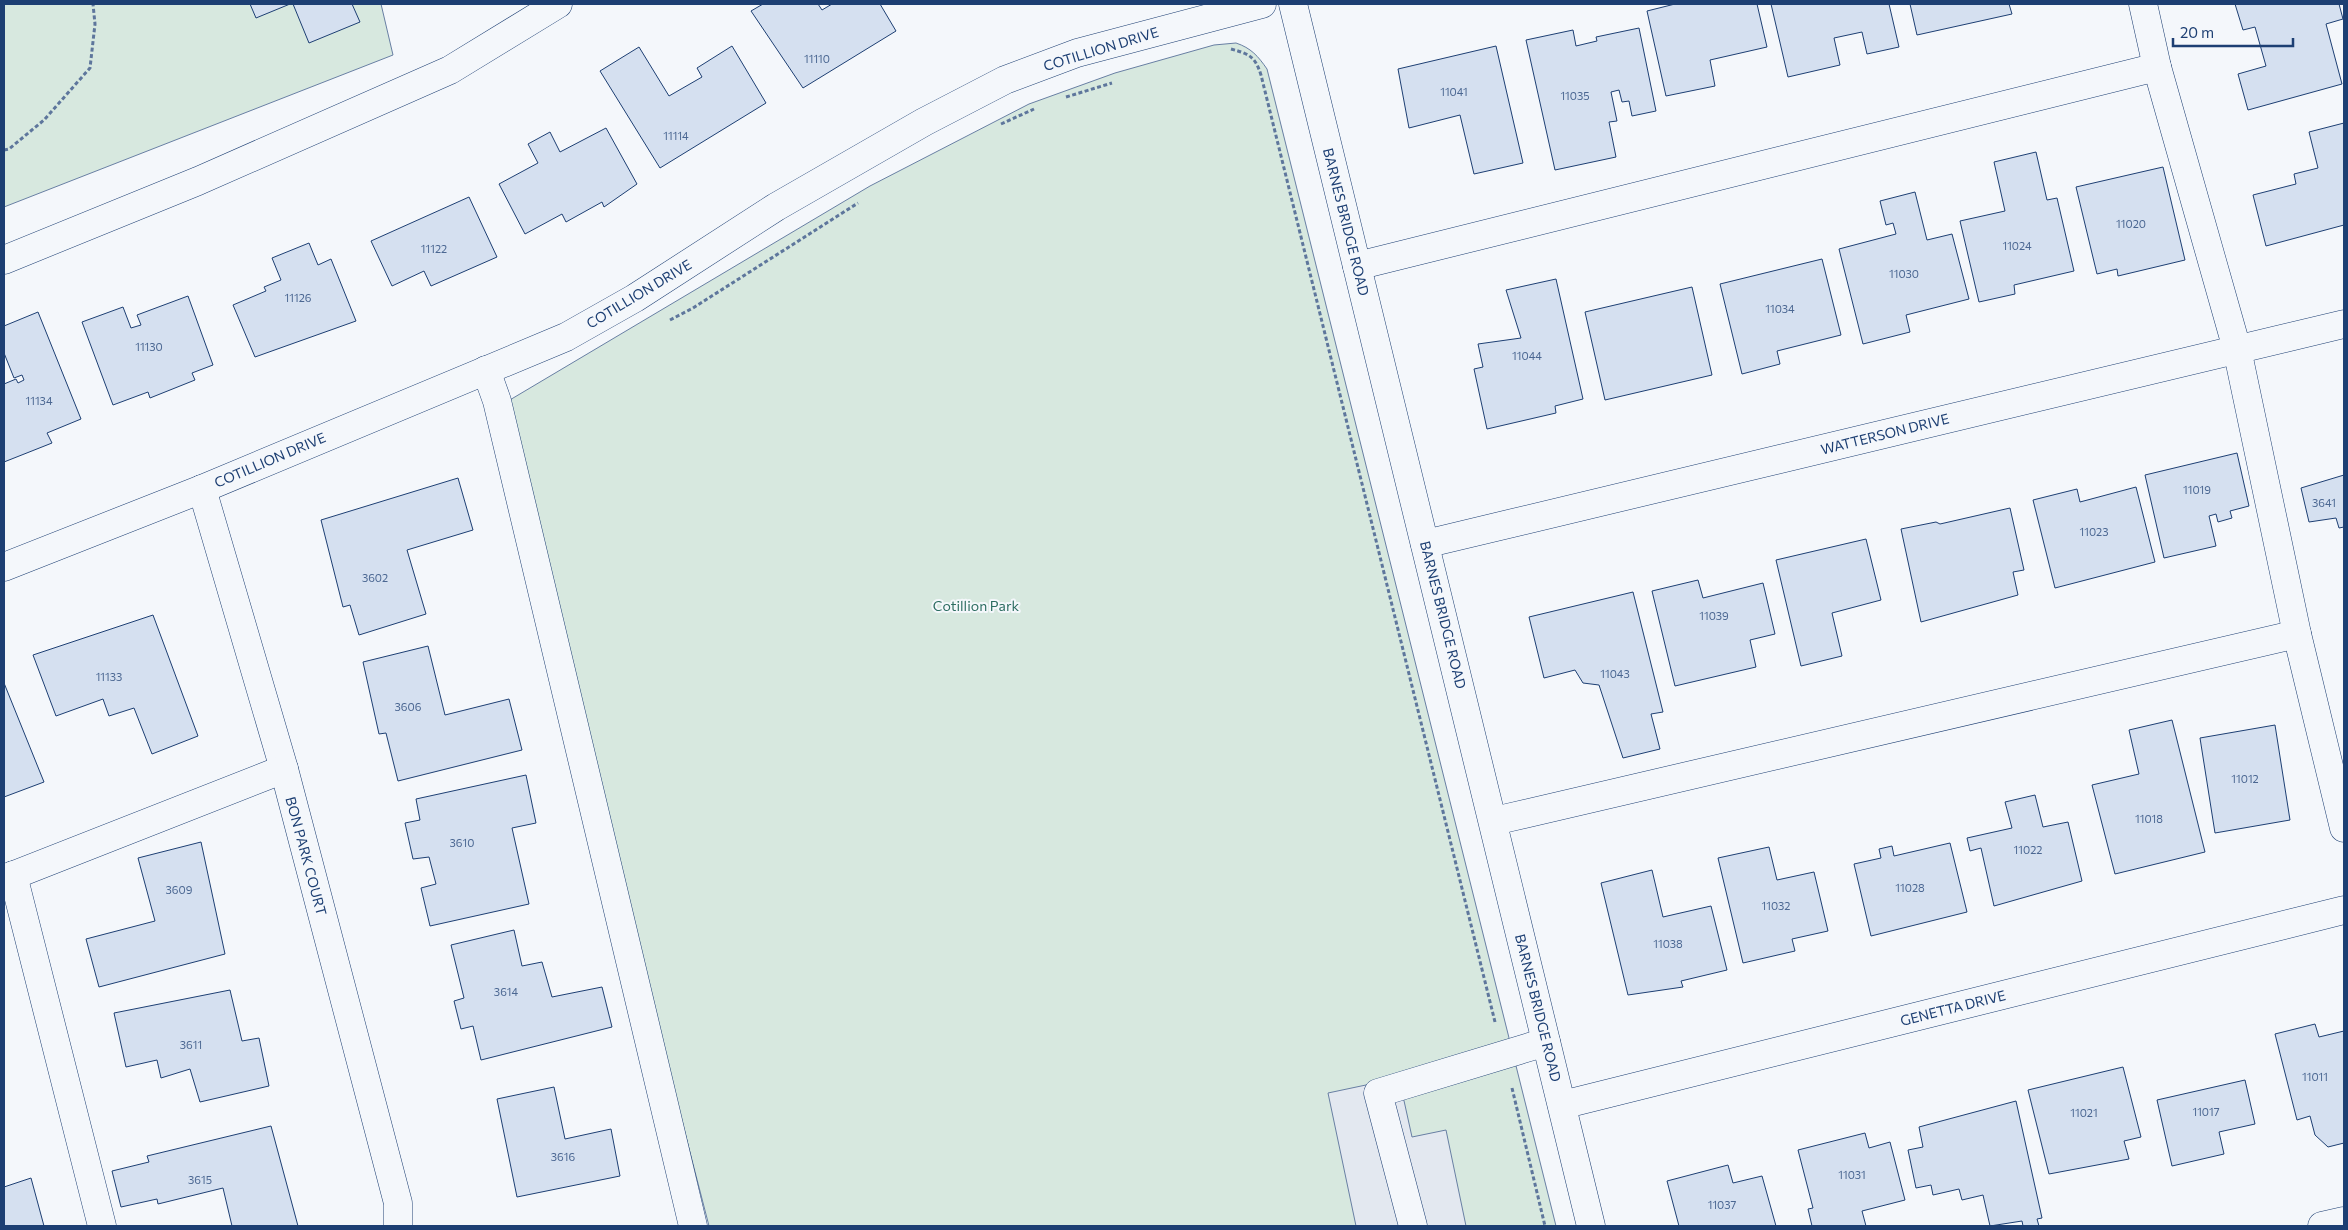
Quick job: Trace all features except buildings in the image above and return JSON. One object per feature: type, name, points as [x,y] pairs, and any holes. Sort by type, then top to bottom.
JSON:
[{"type":"street","points":[[4,260],[198,181],[450,70],[558,4]]},
{"type":"street","name":"COTILLION DRIVE","points":[[4,567],[202,488],[566,337],[635,298],[776,207],[924,122],[1005,80],[1077,52],[1262,4]]},
{"type":"street","name":"BARNES BRIDGE ROAD","points":[[1293,4],[1494,821],[1591,1226]]},
{"type":"street","points":[[2143,4],[2157,67],[2237,349],[2297,634],[2344,828]]},
{"type":"street","points":[[1356,266],[2157,67]]},
{"type":"street","name":"WATTERSON DRIVE","points":[[1425,544],[2344,324]]},
{"type":"street","points":[[486,370],[498,401],[693,1226]]},
{"type":"street","name":"BON PARK COURT","points":[[202,488],[284,769],[398,1204],[398,1226]]},
{"type":"street","points":[[1494,821],[2297,634]]},
{"type":"street","points":[[102,1226],[9,877],[284,769]]},
{"type":"street","name":"GENETTA DRIVE","points":[[1562,1105],[2344,910]]},
{"type":"street","points":[[1413,1226],[1378,1093],[1546,1042]]},
{"type":"street","points":[[2322,1226],[2344,1221]]},
{"type":"path","points":[[4,150],[9,149],[44,120],[90,68],[95,24],[93,4]]},
{"type":"path","points":[[1226,49],[1247,54],[1257,61],[1261,75],[1545,1226]]},
{"type":"path","points":[[1065,98],[1120,80]]},
{"type":"path","points":[[998,126],[1039,107]]},
{"type":"path","points":[[668,321],[693,308],[859,203]]},
{"type":"green space","points":[[4,4],[381,4],[393,55],[4,207]]},
{"type":"green space","name":"Cotillion Park","points":[[1236,43],[1254,53],[1267,69],[1556,1226],[709,1226],[498,407],[870,186],[1029,104],[1115,73],[1214,45]]},
{"type":"shaded area","points":[[1399,1078],[1412,1137],[1446,1130],[1466,1226],[1356,1226],[1328,1093]]}]
